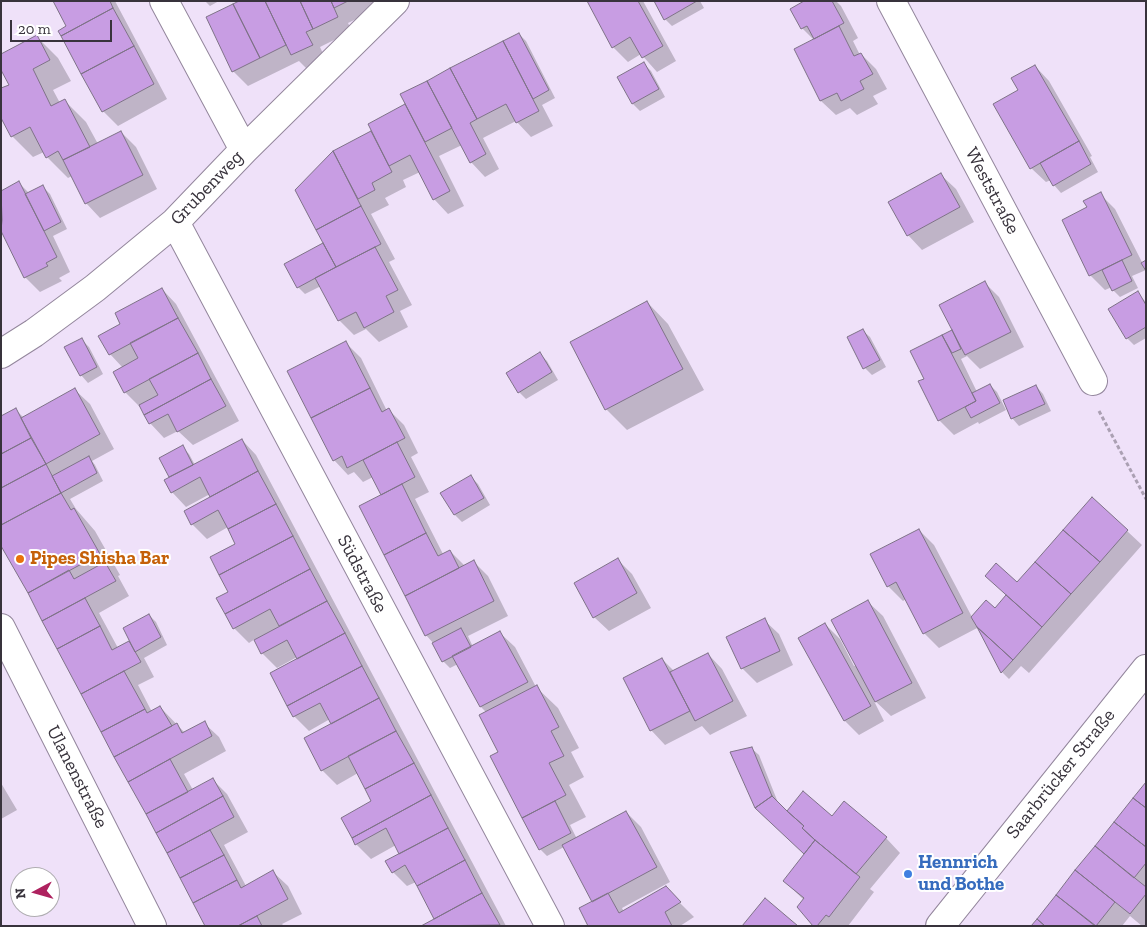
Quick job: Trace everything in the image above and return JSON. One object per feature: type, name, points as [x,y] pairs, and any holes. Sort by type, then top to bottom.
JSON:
[{"type":"street","points":[[164,1],[244,150]]},
{"type":"street","name":"Grubenweg","points":[[1,354],[34,333],[94,288],[175,222],[244,150],[395,1]]},
{"type":"street","name":"Weststraße","points":[[891,1],[1094,381]]},
{"type":"street","name":"Südstraße","points":[[175,222],[550,926]]},
{"type":"street","name":"Ulanenstraße","points":[[1,628],[152,926]]},
{"type":"street","name":"Saarbrücker Straße","points":[[940,926],[1146,669]]},
{"type":"path","points":[[1094,381],[1099,410],[1146,499]]},
{"type":"building","points":[[53,1],[110,1],[113,8],[61,36],[58,31],[66,26]]},
{"type":"building","points":[[239,1],[265,1],[286,45],[260,58],[233,4]]},
{"type":"building","points":[[265,1],[300,1],[313,29],[306,32],[313,45],[291,55]]},
{"type":"building","points":[[300,1],[331,1],[338,17],[313,29]]},
{"type":"building","points":[[331,1],[348,1],[334,8]]},
{"type":"building","points":[[587,1],[638,1],[663,46],[642,58],[630,37],[612,48]]},
{"type":"building","points":[[654,1],[697,1],[664,20]]},
{"type":"building","points":[[804,1],[832,1],[844,23],[814,39],[807,26],[801,29],[790,9]]},
{"type":"building","points":[[233,4],[260,58],[232,72],[206,17]]},
{"type":"building","points":[[113,8],[134,46],[81,74],[61,36]]},
{"type":"building","points":[[839,26],[854,56],[861,53],[873,74],[860,81],[864,89],[841,101],[837,93],[820,101],[794,49]]},
{"type":"building","points":[[519,33],[549,90],[533,99],[503,41]]},
{"type":"building","points":[[37,35],[50,60],[33,69],[51,106],[65,99],[90,147],[63,160],[58,151],[46,158],[30,127],[11,137],[1,118],[1,88],[9,85],[1,70],[1,54]]},
{"type":"building","points":[[503,41],[539,111],[516,123],[506,104],[477,119],[450,68]]},
{"type":"building","points":[[134,46],[154,84],[102,112],[81,74]]},
{"type":"building","points":[[644,62],[659,89],[632,104],[617,77]]},
{"type":"building","points":[[1035,65],[1079,141],[1030,169],[993,104],[1018,90],[1011,78]]},
{"type":"building","points":[[450,68],[477,119],[470,123],[486,154],[470,163],[427,81]]},
{"type":"building","points":[[427,81],[452,128],[425,142],[400,94]]},
{"type":"building","points":[[405,104],[450,191],[433,200],[410,155],[389,166],[368,124]]},
{"type":"building","points":[[121,131],[143,175],[85,204],[63,160]]},
{"type":"building","points":[[371,131],[392,172],[372,183],[375,190],[358,199],[333,151]]},
{"type":"building","points":[[1079,141],[1091,164],[1053,186],[1040,163]]},
{"type":"building","points":[[333,151],[361,206],[316,230],[295,190]]},
{"type":"building","points":[[941,173],[960,207],[907,236],[888,202]]},
{"type":"building","points":[[19,181],[57,257],[46,263],[48,266],[24,278],[1,231],[1,191]]},
{"type":"building","points":[[43,185],[61,222],[44,231],[25,194]]},
{"type":"building","points":[[1101,192],[1132,255],[1089,276],[1062,220],[1087,207],[1083,201]]},
{"type":"building","points":[[361,206],[381,244],[336,267],[316,230]]},
{"type":"building","points":[[323,243],[336,267],[297,288],[284,264]]},
{"type":"building","points":[[375,247],[398,290],[386,296],[394,312],[364,328],[356,312],[338,321],[315,278]]},
{"type":"building","points":[[1122,260],[1132,281],[1112,291],[1102,270]]},
{"type":"building","points":[[1146,260],[1146,271],[1141,263]]},
{"type":"building","points":[[985,281],[1011,332],[965,355],[939,305]]},
{"type":"building","points":[[162,288],[178,318],[109,355],[98,336],[120,324],[115,313]]},
{"type":"building","points":[[1138,291],[1146,305],[1146,327],[1126,339],[1108,309]]},
{"type":"building","points":[[647,301],[683,369],[605,410],[570,342]]},
{"type":"building","points":[[178,318],[198,353],[124,393],[113,372],[138,358],[130,343]]},
{"type":"building","points":[[863,329],[880,360],[863,369],[847,337]]},
{"type":"building","points":[[952,330],[961,349],[952,353],[942,335]]},
{"type":"building","points":[[942,335],[976,401],[938,421],[918,381],[924,379],[910,351]]},
{"type":"building","points":[[82,338],[97,367],[80,376],[64,347]]},
{"type":"building","points":[[346,341],[370,388],[311,418],[287,371]]},
{"type":"building","points":[[540,352],[552,372],[518,393],[506,373]]},
{"type":"building","points":[[198,353],[211,379],[144,415],[139,405],[158,395],[149,379]]},
{"type":"building","points":[[211,379],[226,406],[177,432],[168,414],[149,424],[144,415]]},
{"type":"building","points":[[990,384],[1000,403],[971,418],[965,407],[976,401],[972,393]]},
{"type":"building","points":[[1036,385],[1045,404],[1011,419],[1003,400]]},
{"type":"building","points":[[75,388],[100,434],[46,464],[21,418]]},
{"type":"building","points":[[370,388],[382,412],[389,408],[405,438],[347,468],[342,456],[333,461],[311,418]]},
{"type":"building","points":[[16,408],[31,438],[1,454],[1,416]]},
{"type":"building","points":[[31,438],[46,464],[1,488],[1,454]]},
{"type":"building","points":[[242,439],[258,471],[210,497],[200,477],[171,493],[164,480]]},
{"type":"building","points":[[397,442],[415,477],[381,495],[363,460]]},
{"type":"building","points":[[183,445],[193,465],[169,477],[159,458]]},
{"type":"building","points":[[89,456],[97,473],[61,493],[52,476]]},
{"type":"building","points":[[46,464],[61,493],[1,525],[1,488]]},
{"type":"building","points":[[258,471],[276,504],[228,529],[218,510],[191,525],[184,511]]},
{"type":"building","points":[[471,475],[484,498],[454,515],[440,493]]},
{"type":"building","points":[[402,484],[426,533],[384,555],[359,506]]},
{"type":"building","points":[[61,493],[71,510],[74,508],[100,554],[28,593],[1,546],[1,525]]},
{"type":"building","points":[[1092,497],[1128,530],[1100,562],[1063,530]]},
{"type":"building","points":[[276,504],[293,536],[219,575],[210,557],[235,544],[228,529]]},
{"type":"building","points":[[919,529],[963,613],[923,634],[896,582],[887,587],[870,554]]},
{"type":"building","points":[[1063,530],[1100,562],[1071,594],[1035,562]]},
{"type":"building","points":[[426,533],[438,556],[450,550],[459,568],[405,596],[384,555]]},
{"type":"building","points":[[293,536],[310,569],[225,614],[216,598],[228,592],[219,575]]},
{"type":"building","points":[[618,558],[637,593],[593,618],[574,583]]},
{"type":"building","points":[[474,560],[494,601],[425,636],[405,596]]},
{"type":"building","points":[[105,562],[116,581],[42,621],[28,593],[69,570],[74,579]]},
{"type":"building","points":[[1035,562],[1071,594],[1042,627],[985,576],[996,563],[1017,582]]},
{"type":"building","points":[[310,569],[327,601],[279,626],[270,609],[233,629],[225,614]]},
{"type":"building","points":[[1006,595],[1042,627],[1013,660],[977,627],[971,617],[986,600],[995,608]]},
{"type":"building","points":[[85,598],[100,626],[57,649],[42,621]]},
{"type":"building","points":[[868,600],[912,683],[875,702],[831,620]]},
{"type":"building","points":[[327,601],[345,633],[297,659],[287,640],[261,654],[254,640]]},
{"type":"building","points":[[149,614],[161,637],[135,652],[123,628]]},
{"type":"building","points":[[765,618],[780,651],[741,669],[726,637]]},
{"type":"building","points":[[825,623],[871,706],[844,721],[798,638]]},
{"type":"building","points":[[100,626],[112,650],[129,641],[141,662],[81,694],[57,649]]},
{"type":"building","points":[[977,627],[1013,660],[1001,673]]},
{"type":"building","points":[[461,628],[471,647],[442,662],[432,643]]},
{"type":"building","points":[[500,631],[528,682],[480,707],[452,656]]},
{"type":"building","points":[[345,633],[362,666],[287,706],[270,673]]},
{"type":"building","points":[[708,653],[733,701],[695,721],[670,672]]},
{"type":"building","points":[[662,658],[690,711],[650,731],[623,678]]},
{"type":"building","points":[[362,666],[379,698],[331,724],[320,703],[293,717],[287,706]]},
{"type":"building","points":[[124,671],[145,709],[101,732],[81,694]]},
{"type":"building","points":[[537,685],[559,727],[551,731],[564,756],[549,763],[566,795],[522,818],[490,756],[498,752],[479,715]]},
{"type":"building","points":[[379,698],[396,731],[321,771],[304,738]]},
{"type":"building","points":[[160,706],[172,726],[114,757],[101,732],[145,709],[147,713]]},
{"type":"building","points":[[205,721],[212,736],[128,782],[114,757],[177,723],[182,733]]},
{"type":"building","points":[[396,731],[414,763],[365,789],[348,756]]},
{"type":"building","points":[[752,747],[772,796],[755,808],[730,752]]},
{"type":"building","points":[[170,759],[188,792],[146,814],[128,782]]},
{"type":"building","points":[[414,763],[431,795],[352,838],[341,818],[371,801],[365,789]]},
{"type":"building","points":[[213,778],[223,796],[156,833],[146,814]]},
{"type":"building","points":[[1146,782],[1146,808],[1133,798]]},
{"type":"building","points":[[803,791],[832,816],[844,801],[887,837],[856,874],[815,840],[802,828],[804,826],[787,811]]},
{"type":"building","points":[[431,795],[448,828],[399,854],[386,828],[355,845],[352,838]]},
{"type":"building","points":[[223,796],[234,817],[167,853],[156,833]]},
{"type":"building","points":[[772,796],[804,826],[802,828],[815,840],[804,854],[755,808]]},
{"type":"building","points":[[1133,798],[1146,808],[1146,847],[1114,822]]},
{"type":"building","points":[[555,801],[571,833],[539,850],[522,818]]},
{"type":"building","points":[[626,811],[657,867],[592,902],[562,845]]},
{"type":"building","points":[[1114,822],[1146,847],[1146,863],[1134,878],[1095,846]]},
{"type":"building","points":[[448,828],[465,860],[417,886],[405,865],[392,873],[385,861]]},
{"type":"building","points":[[210,830],[224,855],[180,878],[167,853]]},
{"type":"building","points":[[815,840],[860,877],[829,917],[826,915],[817,926],[813,926],[797,907],[804,898],[783,881]]},
{"type":"building","points":[[1095,846],[1146,887],[1146,894],[1130,914],[1075,870]]},
{"type":"building","points":[[224,855],[237,880],[193,903],[180,878]]},
{"type":"building","points":[[465,860],[482,893],[434,919],[417,886]]},
{"type":"building","points":[[273,870],[288,899],[238,926],[205,926],[193,903],[237,880],[241,888]]},
{"type":"building","points":[[1075,870],[1115,902],[1096,926],[1056,895]]},
{"type":"building","points":[[666,886],[681,902],[665,912],[672,926],[588,926],[579,908],[608,893],[619,913]]},
{"type":"building","points":[[482,893],[500,925],[421,926],[434,919]]},
{"type":"building","points":[[1056,895],[1095,926],[1045,926],[1037,919]]},
{"type":"building","points":[[765,898],[798,926],[742,926]]},
{"type":"building","points":[[257,916],[262,926],[238,926]]},
{"type":"building","points":[[1037,919],[1045,926],[1031,926]]},
{"type":"place","name":"Pipes Shisha Bar","points":[[20,559]]},
{"type":"place","name":"Hennrich und Bothe","points":[[908,874]]}]
